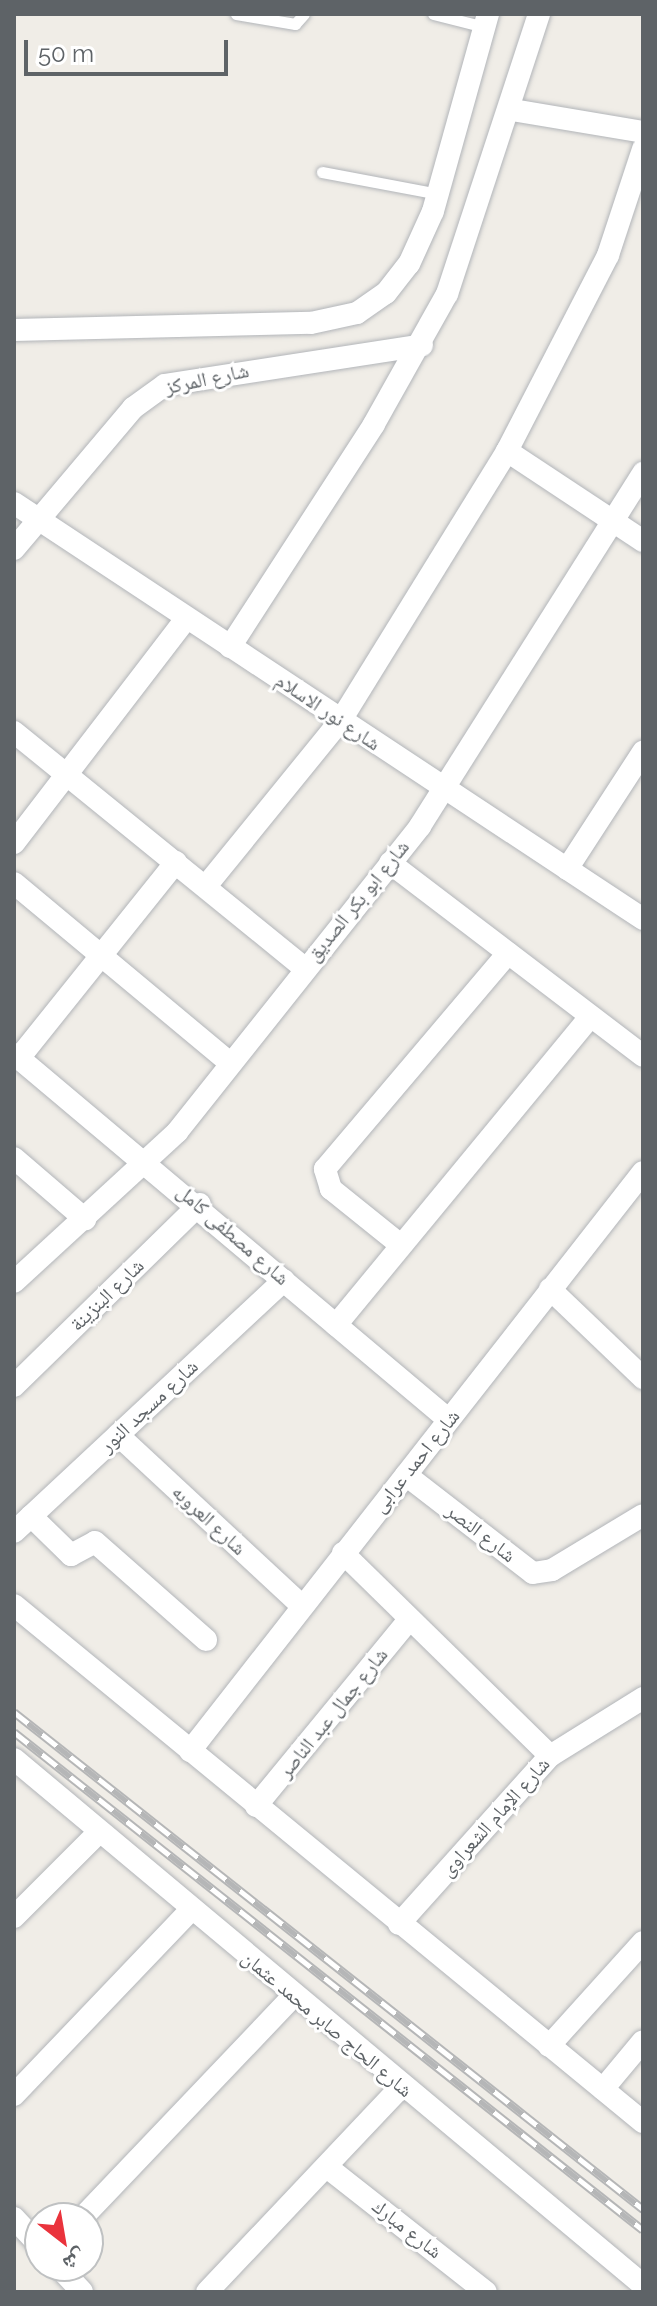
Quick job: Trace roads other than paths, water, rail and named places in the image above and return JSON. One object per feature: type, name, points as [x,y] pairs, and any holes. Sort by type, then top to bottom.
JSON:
[{"type":"street","points":[[230,647],[422,345],[462,261],[512,110],[539,14]]},
{"type":"street","points":[[14,330],[311,323],[357,313],[386,293],[409,264],[438,194],[487,21]]},
{"type":"street","points":[[512,110],[643,132]]},
{"type":"street","points":[[206,886],[341,720],[507,451],[608,255],[643,149]]},
{"type":"street","name":"شارع المركز","points":[[14,549],[133,408],[165,385],[422,345]]},
{"type":"street","points":[[507,451],[643,541]]},
{"type":"street","name":"شارع ابو بكر الصديق","points":[[14,1282],[148,1162],[390,863],[445,789],[643,473]]},
{"type":"street","name":"شارع نور الاسلام","points":[[14,503],[185,620],[643,919]]},
{"type":"street","points":[[14,843],[185,620]]},
{"type":"street","points":[[14,732],[303,967]]},
{"type":"street","points":[[567,869],[643,752]]},
{"type":"street","points":[[16,1056],[176,862]]},
{"type":"street","points":[[390,863],[589,1018],[643,1056]]},
{"type":"street","points":[[14,883],[230,1063]]},
{"type":"street","points":[[397,1242],[331,1189],[325,1169],[508,953]]},
{"type":"street","points":[[336,1325],[397,1242],[589,1018]]},
{"type":"street","name":"شارع مصطفى كامل","points":[[16,1056],[200,1204],[449,1420]]},
{"type":"street","points":[[14,1158],[85,1219]]},
{"type":"street","name":"شارع احمد عرابى","points":[[190,1751],[301,1605],[643,1172]]},
{"type":"street","name":"شارع البنزينة","points":[[14,1386],[200,1204]]},
{"type":"street","name":"شارع مسجد النور","points":[[22,1524],[284,1280]]},
{"type":"street","points":[[550,1289],[643,1378]]},
{"type":"street","name":"شارع العروبه","points":[[118,1435],[301,1605]]},
{"type":"street","name":"شارع النصر","points":[[406,1475],[533,1573],[552,1570],[643,1515]]},
{"type":"street","points":[[22,1524],[71,1555],[95,1542],[206,1640]]},
{"type":"street","points":[[343,1553],[550,1756]]},
{"type":"street","points":[[14,1605],[643,2122]]},
{"type":"street","name":"شارع جمال عبد الناصر","points":[[256,1806],[409,1620]]},
{"type":"street","name":"شارع الإمام الشعراوى","points":[[399,1924],[550,1756],[643,1698]]},
{"type":"street","name":"شارع الحاج صابر محمد عثمان","points":[[14,1759],[401,2087],[643,2285]]},
{"type":"street","points":[[14,1917],[98,1833]]},
{"type":"street","points":[[14,2095],[192,1909]]},
{"type":"street","points":[[549,2046],[643,1942]]},
{"type":"street","points":[[97,2202],[294,1995]]},
{"type":"street","points":[[603,2089],[643,2041]]},
{"type":"street","points":[[207,2292],[401,2087]]},
{"type":"street","name":"شارع مبارك","points":[[327,2167],[472,2288]]},
{"type":"lane","points":[[236,14],[295,24],[304,14]]},
{"type":"lane","points":[[433,14],[487,21]]},
{"type":"lane","points":[[322,172],[438,194]]},
{"type":"railway","points":[[14,1712],[643,2209]]},
{"type":"railway","points":[[14,1732],[643,2230]]}]
